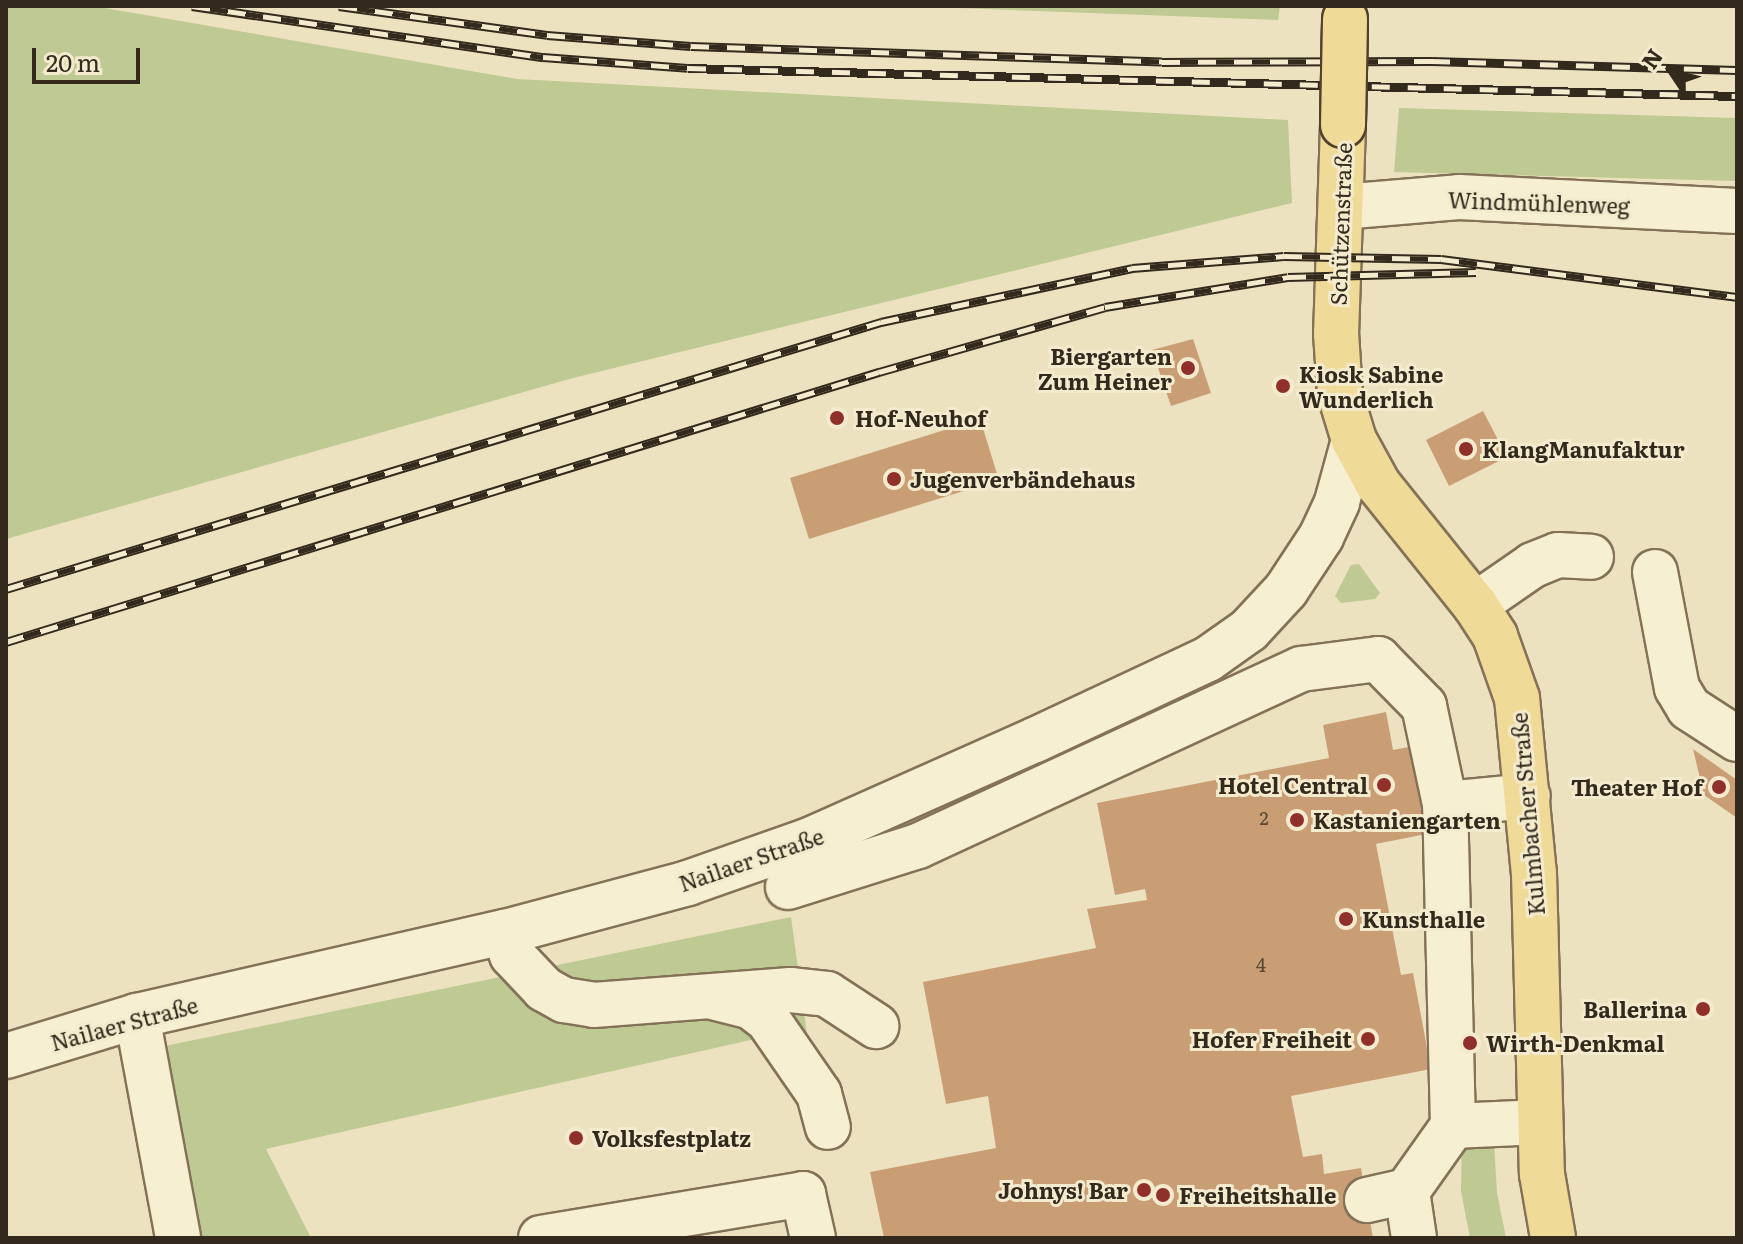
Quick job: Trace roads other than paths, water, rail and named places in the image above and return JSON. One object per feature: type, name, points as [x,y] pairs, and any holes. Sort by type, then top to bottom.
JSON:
[{"type":"main road","name":"Schützenstraße","points":[[1346,12],[1336,333],[1340,394],[1354,440]]},
{"type":"main road","name":"Kulmbacher Straße","points":[[1354,440],[1378,484],[1475,605],[1512,681],[1528,796],[1540,1122],[1553,1238]]},
{"type":"street","name":"Windmühlenweg","points":[[1341,207],[1459,197],[1737,211]]},
{"type":"street","name":"Nailaer Straße","points":[[6,1056],[137,1016],[505,932],[688,883],[810,840],[1208,659],[1272,607],[1306,563],[1337,502],[1354,440]]},
{"type":"street","points":[[1475,605],[1533,565],[1558,555],[1591,557]]},
{"type":"street","points":[[1655,572],[1677,688],[1689,708],[1737,739]]},
{"type":"street","points":[[788,887],[918,846],[1301,669],[1378,659],[1424,706],[1445,804],[1453,1126]]},
{"type":"street","points":[[1445,804],[1528,796]]},
{"type":"street","points":[[505,932],[512,955],[544,989],[564,1000],[594,1005],[790,990],[827,994],[876,1026]]},
{"type":"street","points":[[706,997],[733,999],[768,1020],[819,1094],[828,1127]]},
{"type":"street","points":[[137,1016],[178,1238]]},
{"type":"street","points":[[1414,1238],[1387,1195],[1453,1126],[1540,1122]]},
{"type":"street","points":[[541,1238],[803,1194],[813,1238]]},
{"type":"railway","points":[[192,6],[543,57],[688,68],[1737,96]]},
{"type":"railway","points":[[339,6],[547,35],[691,46],[1162,62],[1432,61],[1737,70]]},
{"type":"railway","points":[[6,589],[881,322],[1132,268],[1284,256],[1441,259],[1737,297]]},
{"type":"railway","points":[[6,642],[879,372],[1105,307],[1288,277],[1476,272]]},
{"type":"place","name":"Biergarten Zum Heiner","points":[[1188,368]]},
{"type":"place","name":"Kiosk Sabine Wunderlich","points":[[1283,386]]},
{"type":"place","name":"Hof-Neuhof","points":[[837,418]]},
{"type":"place","name":"KlangManufaktur","points":[[1466,449]]},
{"type":"place","name":"Jugenverbändehaus","points":[[894,479]]},
{"type":"place","name":"Hotel Central","points":[[1384,785]]},
{"type":"place","name":"Theater Hof","points":[[1719,787]]},
{"type":"place","name":"Kastaniengarten","points":[[1297,820]]},
{"type":"place","name":"Kunsthalle","points":[[1346,919]]},
{"type":"place","name":"Ballerina","points":[[1703,1009]]},
{"type":"place","name":"Hofer Freiheit","points":[[1368,1039]]},
{"type":"place","name":"Wirth-Denkmal","points":[[1470,1043]]},
{"type":"place","name":"Volksfestplatz","points":[[576,1138]]},
{"type":"place","name":"Johnys! Bar","points":[[1144,1190]]},
{"type":"place","name":"Freiheitshalle","points":[[1163,1195]]}]
